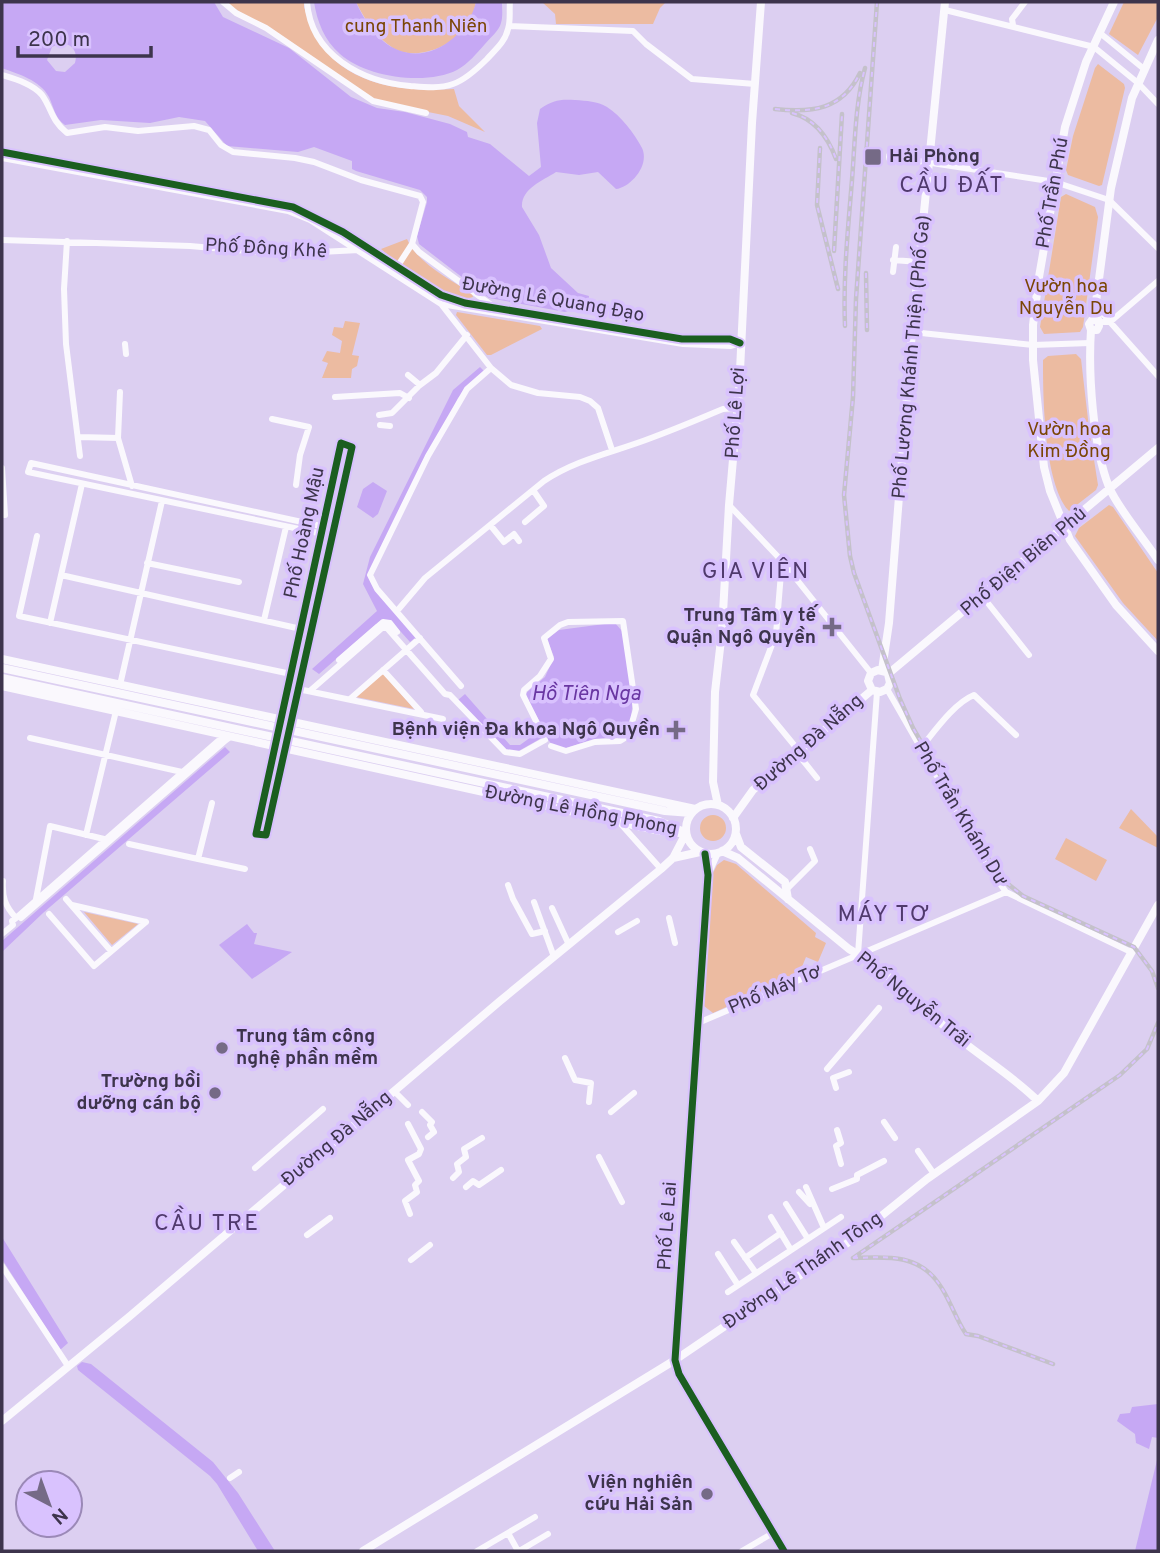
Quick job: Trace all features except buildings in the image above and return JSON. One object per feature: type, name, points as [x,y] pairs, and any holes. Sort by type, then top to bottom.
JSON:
[{"type":"main road","name":"Phố Lê Lợi","points":[[705,805],[713,782],[715,692],[722,631],[761,2]]},
{"type":"main road","name":"Phố Trần Phú","points":[[1114,2],[1068,114],[1055,182],[1039,277],[1033,345],[1037,411],[1050,491],[1070,540],[1116,604],[1158,651]]},
{"type":"main road","name":"Phố Lương Khánh Thiện (Phố Ga)","points":[[885,672],[912,332],[945,6]]},
{"type":"main road","points":[[1158,40],[1132,98],[1108,200],[1094,304],[1097,320],[1089,323],[1096,426],[1102,464],[1110,489],[1158,560]]},
{"type":"main road","name":"Phố Điện Biên Phủ","points":[[885,672],[983,597],[1158,448]]},
{"type":"main road","name":"Đường Lê Hồng Phong","points":[[2,659],[120,685],[279,728],[288,735],[430,775]]},
{"type":"main road","name":"Đường Lê Hồng Phong","points":[[2,668],[279,728]]},
{"type":"main road","points":[[885,672],[890,682],[887,689],[874,691],[868,681],[871,673],[885,672]]},
{"type":"main road","name":"Đường Lê Hồng Phong","points":[[2,678],[279,728],[291,721],[665,811],[693,811]]},
{"type":"main road","name":"Đường Lê Hồng Phong","points":[[2,686],[228,738],[430,775],[558,804],[663,822],[686,833]]},
{"type":"main road","name":"Đường Đà Nẵng","points":[[733,818],[754,790],[874,691]]},
{"type":"main road","name":"Đường Lê Hồng Phong","points":[[288,735],[693,811]]},
{"type":"main road","name":"Phố Lê Lợi","points":[[713,782],[721,807]]},
{"type":"main road","name":"Đường Đà Nẵng","points":[[721,807],[748,798]]},
{"type":"main road","name":"Đường Lê Hồng Phong","points":[[558,804],[619,822],[660,831],[686,833]]},
{"type":"main road","points":[[736,832],[731,843],[720,852],[703,853],[693,848],[686,833],[693,811],[705,805],[721,807],[733,818],[741,847],[785,882],[788,899]]},
{"type":"main road","points":[[663,822],[670,817],[665,811]]},
{"type":"main road","name":"Đường Đà Nẵng","points":[[2,1421],[661,869],[673,858],[686,833]]},
{"type":"main road","name":"Phố Nguyễn Trãi","points":[[720,852],[738,858],[1038,1101]]},
{"type":"main road","name":"Đường Đà Nẵng","points":[[673,858],[703,853]]},
{"type":"main road","name":"Đường Lê Thánh Tông","points":[[363,1551],[675,1360],[849,1242],[934,1174],[1038,1101],[1053,1088],[1064,1073],[1158,905]]},
{"type":"street","points":[[223,2],[373,100],[426,113]]},
{"type":"street","points":[[307,2],[322,43],[335,58],[360,75],[396,85],[438,87],[460,81],[504,42],[509,26],[510,2]]},
{"type":"street","points":[[1011,23],[1025,2]]},
{"type":"street","points":[[945,6],[1094,47],[1138,83],[1158,104]]},
{"type":"street","points":[[509,26],[633,31],[692,79],[755,84]]},
{"type":"street","points":[[1100,33],[1144,69]]},
{"type":"street","points":[[2,75],[39,92],[53,119],[66,132],[105,127],[138,131],[194,126],[209,131],[221,145],[233,152],[314,162],[361,180],[420,196],[423,202],[412,244],[397,267]]},
{"type":"street","name":"Đường Lê Quang Đạo","points":[[2,152],[293,207],[326,222],[361,247]]},
{"type":"street","name":"Đường Lê Quang Đạo","points":[[2,158],[288,211],[361,247],[441,295],[465,303],[675,338],[730,339],[740,343]]},
{"type":"street","points":[[899,158],[1055,182],[1108,200],[1158,248]]},
{"type":"street","points":[[336,253],[343,247],[340,237]]},
{"type":"street","name":"Phố Đông Khê","points":[[2,240],[201,246],[281,254],[336,253],[361,247]]},
{"type":"street","points":[[67,241],[65,331],[80,456]]},
{"type":"street","points":[[412,244],[419,252],[504,314]]},
{"type":"street","points":[[361,247],[441,304],[492,368],[511,385],[523,390],[580,397],[595,404],[611,450]]},
{"type":"street","points":[[892,272],[896,247]]},
{"type":"street","points":[[893,260],[919,261]]},
{"type":"street","points":[[1097,320],[1110,322],[1158,281]]},
{"type":"street","points":[[441,295],[441,304]]},
{"type":"street","name":"Đường Lê Quang Đạo","points":[[441,304],[683,344],[740,343]]},
{"type":"street","points":[[1094,304],[1158,376]]},
{"type":"street","points":[[912,332],[1033,345],[1090,343]]},
{"type":"street","points":[[379,415],[392,413],[436,373],[467,335]]},
{"type":"street","points":[[125,344],[125,354]]},
{"type":"street","points":[[461,686],[377,589],[370,575],[449,417],[467,389],[492,368]]},
{"type":"street","points":[[408,375],[420,385]]},
{"type":"street","points":[[120,392],[118,439],[132,486]]},
{"type":"street","points":[[335,397],[400,393],[409,397]]},
{"type":"street","points":[[397,611],[425,578],[562,469],[649,439],[723,409],[736,408]]},
{"type":"street","points":[[272,419],[309,427],[300,455],[296,485]]},
{"type":"street","points":[[380,425],[390,426]]},
{"type":"street","points":[[79,437],[118,439]]},
{"type":"street","name":"Phố Hoàng Mậu","points":[[341,443],[352,447],[308,652],[266,835],[256,834],[322,531],[331,491],[341,443]]},
{"type":"street","points":[[322,531],[286,527],[28,472],[30,463],[333,533]]},
{"type":"street","points":[[2,468],[5,515]]},
{"type":"street","points":[[61,479],[64,471]]},
{"type":"street","points":[[50,623],[82,484]]},
{"type":"street","points":[[524,522],[544,506],[533,490]]},
{"type":"street","points":[[331,491],[341,493]]},
{"type":"street","points":[[120,685],[162,501]]},
{"type":"street","points":[[729,505],[782,561],[871,673]]},
{"type":"street","points":[[491,526],[505,542],[514,534],[519,541]]},
{"type":"street","points":[[264,620],[286,527]]},
{"type":"street","points":[[37,536],[19,616],[291,674]]},
{"type":"street","points":[[782,561],[776,634],[753,695],[817,778]]},
{"type":"street","points":[[147,563],[239,582]]},
{"type":"street","points":[[61,575],[301,628]]},
{"type":"street","points":[[983,597],[1028,655]]},
{"type":"street","points":[[539,727],[523,695],[524,690],[540,676],[551,659],[545,636],[565,623],[623,621],[636,709],[628,736],[620,741],[595,742],[565,751],[551,746]]},
{"type":"street","points":[[309,690],[382,628],[390,630],[408,648],[505,752],[520,754],[545,740]]},
{"type":"street","points":[[350,699],[420,638]]},
{"type":"street","points":[[296,650],[308,652]]},
{"type":"street","points":[[383,670],[422,714]]},
{"type":"street","points":[[298,689],[443,719]]},
{"type":"street","name":"Phố Trần Khánh Dư","points":[[887,689],[993,874],[1006,892],[1132,952]]},
{"type":"street","points":[[858,954],[874,691]]},
{"type":"street","points":[[920,749],[968,697],[974,695],[1016,735]]},
{"type":"street","points":[[86,835],[116,711]]},
{"type":"street","points":[[30,738],[182,772]]},
{"type":"street","points":[[2,934],[36,899],[104,839],[218,741],[228,738]]},
{"type":"street","points":[[14,921],[228,738]]},
{"type":"street","points":[[198,859],[212,803]]},
{"type":"street","points":[[619,822],[661,869]]},
{"type":"street","points":[[36,899],[51,826],[104,839]]},
{"type":"street","points":[[129,844],[245,869]]},
{"type":"street","points":[[788,889],[815,861],[810,849]]},
{"type":"street","name":"Phố Lê Lai","points":[[708,875],[720,852]]},
{"type":"street","name":"Phố Lê Lai","points":[[703,853],[708,875],[675,1360],[691,1395],[783,1551]]},
{"type":"street","points":[[3,881],[2,893],[14,921]]},
{"type":"street","points":[[508,885],[533,934],[545,931]]},
{"type":"street","name":"Phố Máy Tơ","points":[[698,1023],[1006,892]]},
{"type":"street","points":[[49,914],[94,966],[146,922],[69,902],[111,950]]},
{"type":"street","points":[[534,902],[554,957]]},
{"type":"street","points":[[552,908],[569,945]]},
{"type":"street","points":[[669,918],[675,943]]},
{"type":"street","points":[[618,932],[637,920]]},
{"type":"street","points":[[827,1069],[880,1008]]},
{"type":"street","points":[[565,1058],[575,1080],[591,1083],[589,1102]]},
{"type":"street","points":[[836,1088],[833,1078],[849,1072]]},
{"type":"street","points":[[394,1090],[408,1105]]},
{"type":"street","points":[[611,1112],[634,1093]]},
{"type":"street","points":[[255,1168],[323,1110]]},
{"type":"street","points":[[422,1112],[432,1122],[430,1125],[434,1132],[428,1137]]},
{"type":"street","points":[[884,1122],[895,1138]]},
{"type":"street","points":[[408,1124],[421,1149],[419,1154],[408,1160],[419,1181],[415,1185],[417,1192],[405,1201],[410,1214]]},
{"type":"street","points":[[838,1130],[841,1143],[836,1146],[841,1164]]},
{"type":"street","points":[[453,1178],[460,1172],[457,1164],[467,1157],[464,1149],[482,1138]]},
{"type":"street","points":[[918,1151],[934,1174]]},
{"type":"street","points":[[598,1157],[622,1202]]},
{"type":"street","points":[[832,1189],[856,1179],[857,1175],[884,1161]]},
{"type":"street","points":[[466,1187],[473,1181],[479,1185],[501,1170]]},
{"type":"street","points":[[806,1187],[824,1228]]},
{"type":"street","points":[[799,1192],[813,1208]]},
{"type":"street","points":[[786,1204],[808,1239]]},
{"type":"street","points":[[771,1217],[791,1250]]},
{"type":"street","points":[[728,1292],[841,1217]]},
{"type":"street","points":[[307,1235],[330,1218]]},
{"type":"street","points":[[745,1258],[781,1233]]},
{"type":"street","points":[[734,1242],[756,1273]]},
{"type":"street","points":[[411,1260],[430,1245]]},
{"type":"street","points":[[718,1254],[738,1285]]},
{"type":"street","points":[[2,1266],[68,1366]]},
{"type":"street","points":[[229,1478],[239,1472]]},
{"type":"street","points":[[477,1551],[534,1517]]},
{"type":"street","points":[[508,1533],[518,1551],[548,1534]]},
{"type":"street","points":[[742,1551],[773,1533]]},
{"type":"green space","points":[[225,2],[304,2],[319,42],[331,57],[346,69],[379,84],[416,89],[454,89],[459,106],[485,132],[448,116],[373,101]]},
{"type":"green space","name":"cung Thanh Niên","points":[[356,2],[476,2],[468,24],[457,37],[430,51],[411,53],[401,52],[381,39]]},
{"type":"green space","points":[[542,2],[666,2],[660,8],[653,24],[556,24],[555,14]]},
{"type":"green space","points":[[1124,2],[1158,2],[1158,17],[1138,55],[1109,34]]},
{"type":"green space","points":[[1098,64],[1124,84],[1125,88],[1102,185],[1099,186],[1068,175],[1066,170],[1073,136]]},
{"type":"green space","name":"Vườn hoa Nguyễn Du","points":[[1066,194],[1095,207],[1098,217],[1083,327],[1080,332],[1044,334],[1040,327],[1061,197]]},
{"type":"green space","points":[[407,239],[418,256],[473,297],[464,298],[439,289],[381,249]]},
{"type":"green space","points":[[457,312],[540,326],[542,329],[487,355],[456,315]]},
{"type":"green space","points":[[345,321],[360,323],[352,355],[359,356],[357,366],[352,369],[351,378],[322,378],[328,363],[322,361],[327,351],[340,353],[342,341],[332,335],[334,327],[343,328]]},
{"type":"green space","name":"Vườn hoa Kim Đồng","points":[[1076,354],[1081,359],[1098,485],[1096,490],[1069,511],[1054,481],[1050,461],[1043,360],[1048,356]]},
{"type":"green space","points":[[1109,505],[1158,573],[1158,641],[1123,603],[1075,536],[1079,528]]},
{"type":"green space","points":[[383,673],[414,709],[356,697]]},
{"type":"green space","points":[[1131,809],[1158,837],[1158,848],[1119,828]]},
{"type":"green space","points":[[713,815],[722,819],[726,828],[722,837],[713,841],[704,837],[700,828],[704,819]]},
{"type":"green space","points":[[1066,838],[1107,860],[1096,881],[1055,859]]},
{"type":"green space","points":[[724,860],[736,864],[816,933],[815,937],[826,943],[818,962],[806,957],[799,974],[713,1013],[704,1006],[712,875],[717,865]]},
{"type":"green space","points":[[84,912],[138,924],[112,945]]},
{"type":"water","points":[[2,2],[214,2],[223,17],[289,48],[351,97],[377,108],[450,124],[467,132],[468,137],[490,144],[529,176],[541,167],[537,123],[540,109],[561,100],[596,102],[603,105],[627,125],[644,155],[638,174],[622,187],[616,189],[598,172],[579,175],[556,172],[533,186],[525,195],[522,207],[539,235],[551,268],[578,293],[589,296],[588,305],[565,312],[489,298],[419,244],[417,236],[427,202],[427,197],[420,190],[356,171],[352,169],[352,161],[314,147],[298,152],[227,146],[205,121],[179,117],[150,123],[101,120],[65,125],[40,86],[2,68]],"holes":[[[61,43],[69,45],[76,55],[75,63],[65,72],[56,71],[47,60],[52,47]]]},
{"type":"water","points":[[314,2],[356,2],[378,36],[398,50],[411,53],[424,53],[447,43],[466,25],[476,2],[502,2],[502,18],[494,34],[457,70],[429,77],[396,77],[364,68],[340,54],[322,30]]},
{"type":"water","points":[[480,367],[484,371],[458,398],[371,577],[416,637],[410,642],[393,623],[376,624],[319,674],[312,669],[377,611],[363,584],[370,557],[453,390]]},
{"type":"water","points":[[373,482],[387,491],[378,514],[373,518],[357,507],[363,489]]},
{"type":"water","name":"Hồ Tiên Nga","points":[[615,623],[622,631],[631,686],[631,715],[629,727],[623,737],[594,739],[566,748],[554,747],[545,736],[517,752],[506,750],[458,700],[465,694],[510,745],[520,745],[542,729],[526,693],[545,677],[554,657],[547,639],[559,630]]},
{"type":"water","points":[[225,747],[230,752],[43,913],[2,952],[2,941]]},
{"type":"water","points":[[247,924],[257,933],[254,944],[292,952],[252,979],[219,945]]},
{"type":"water","points":[[2,1237],[68,1343],[60,1350],[2,1259]]},
{"type":"water","points":[[82,1362],[91,1364],[213,1462],[238,1493],[275,1551],[258,1551],[210,1476],[78,1370],[77,1366]]},
{"type":"water","points":[[1158,1404],[1158,1438],[1152,1437],[1149,1449],[1136,1443],[1135,1434],[1117,1421],[1120,1414],[1130,1413],[1132,1407]]},
{"type":"water","points":[[1158,1456],[1158,1551],[1135,1551]]},
{"type":"railway","points":[[877,2],[856,299],[853,397],[844,495],[854,573],[913,728],[995,870],[1023,896],[1134,947],[1152,971],[1158,988]]},
{"type":"railway","points":[[845,326],[846,253],[856,124],[865,68]]},
{"type":"railway","points":[[775,109],[813,109],[835,102],[853,85],[860,73]]},
{"type":"railway","points":[[792,113],[820,130],[836,159]]},
{"type":"railway","points":[[834,251],[842,114]]},
{"type":"railway","points":[[820,148],[817,205],[838,289]]},
{"type":"railway","points":[[866,273],[867,330]]},
{"type":"railway","points":[[853,1258],[1120,1075],[1147,1049],[1158,1023]]},
{"type":"railway","points":[[853,1258],[900,1259],[921,1267],[931,1274],[943,1290],[966,1334],[1053,1364]]},
{"type":"cycle path","points":[[2,152],[293,207],[343,232],[441,295],[465,303],[682,339],[730,339],[740,343]]},
{"type":"cycle path","points":[[341,443],[352,447],[266,835],[256,834],[341,443]]},
{"type":"cycle path","points":[[705,854],[708,875],[675,1360],[679,1374],[784,1551]]},
{"type":"place","name":"Hải Phòng","points":[[873,157]]},
{"type":"place","name":"Trung Tâm y tế Quận Ngô Quyền","points":[[832,627]]},
{"type":"place","name":"Bệnh viện Đa khoa Ngô Quyền","points":[[676,730]]},
{"type":"place","name":"Trung tâm công nghệ phần mềm","points":[[222,1048]]},
{"type":"place","name":"Trường bồi dưỡng cán bộ","points":[[215,1093]]},
{"type":"place","name":"Viện nghiên cứu Hải Sản","points":[[707,1494]]},
{"type":"district","name":"CẦU ĐẤT","points":[[952,186]]},
{"type":"district","name":"GIA VIÊN","points":[[756,572]]},
{"type":"district","name":"MÁY TƠ","points":[[884,915]]},
{"type":"district","name":"CẦU TRE","points":[[207,1224]]}]
